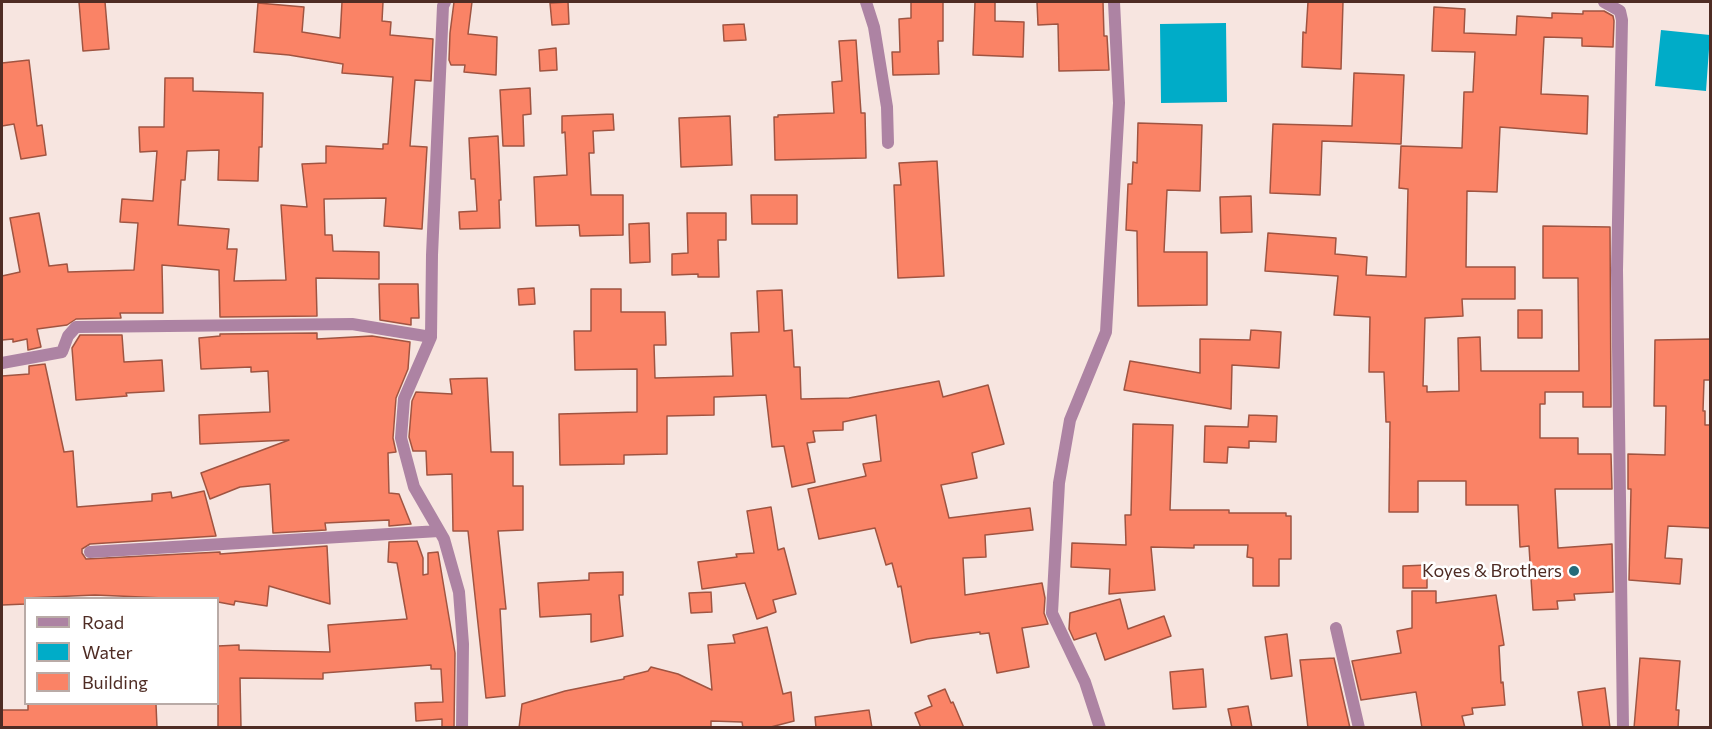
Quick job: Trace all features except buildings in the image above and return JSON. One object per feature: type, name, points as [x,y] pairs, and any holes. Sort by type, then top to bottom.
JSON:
[{"type":"street","points":[[445,2],[432,255],[431,337],[404,399],[401,438],[414,487],[444,539],[459,592],[463,644],[462,728]]},
{"type":"street","points":[[866,2],[874,27],[887,107],[888,143]]},
{"type":"street","points":[[1100,728],[1085,682],[1052,613],[1059,483],[1070,420],[1106,332],[1119,103],[1113,2]]},
{"type":"street","points":[[1604,2],[1620,10],[1622,20],[1617,270],[1623,728]]},
{"type":"street","points":[[2,363],[62,352],[68,336],[76,327],[352,324],[431,337]]},
{"type":"street","points":[[90,552],[439,531]]},
{"type":"street","points":[[1335,628],[1359,728]]},
{"type":"water","points":[[1226,23],[1227,102],[1161,103],[1160,24]]},
{"type":"water","points":[[1661,30],[1710,35],[1706,91],[1655,86]]},
{"type":"place","name":"Koyes & Brothers","points":[[1574,571]]}]
